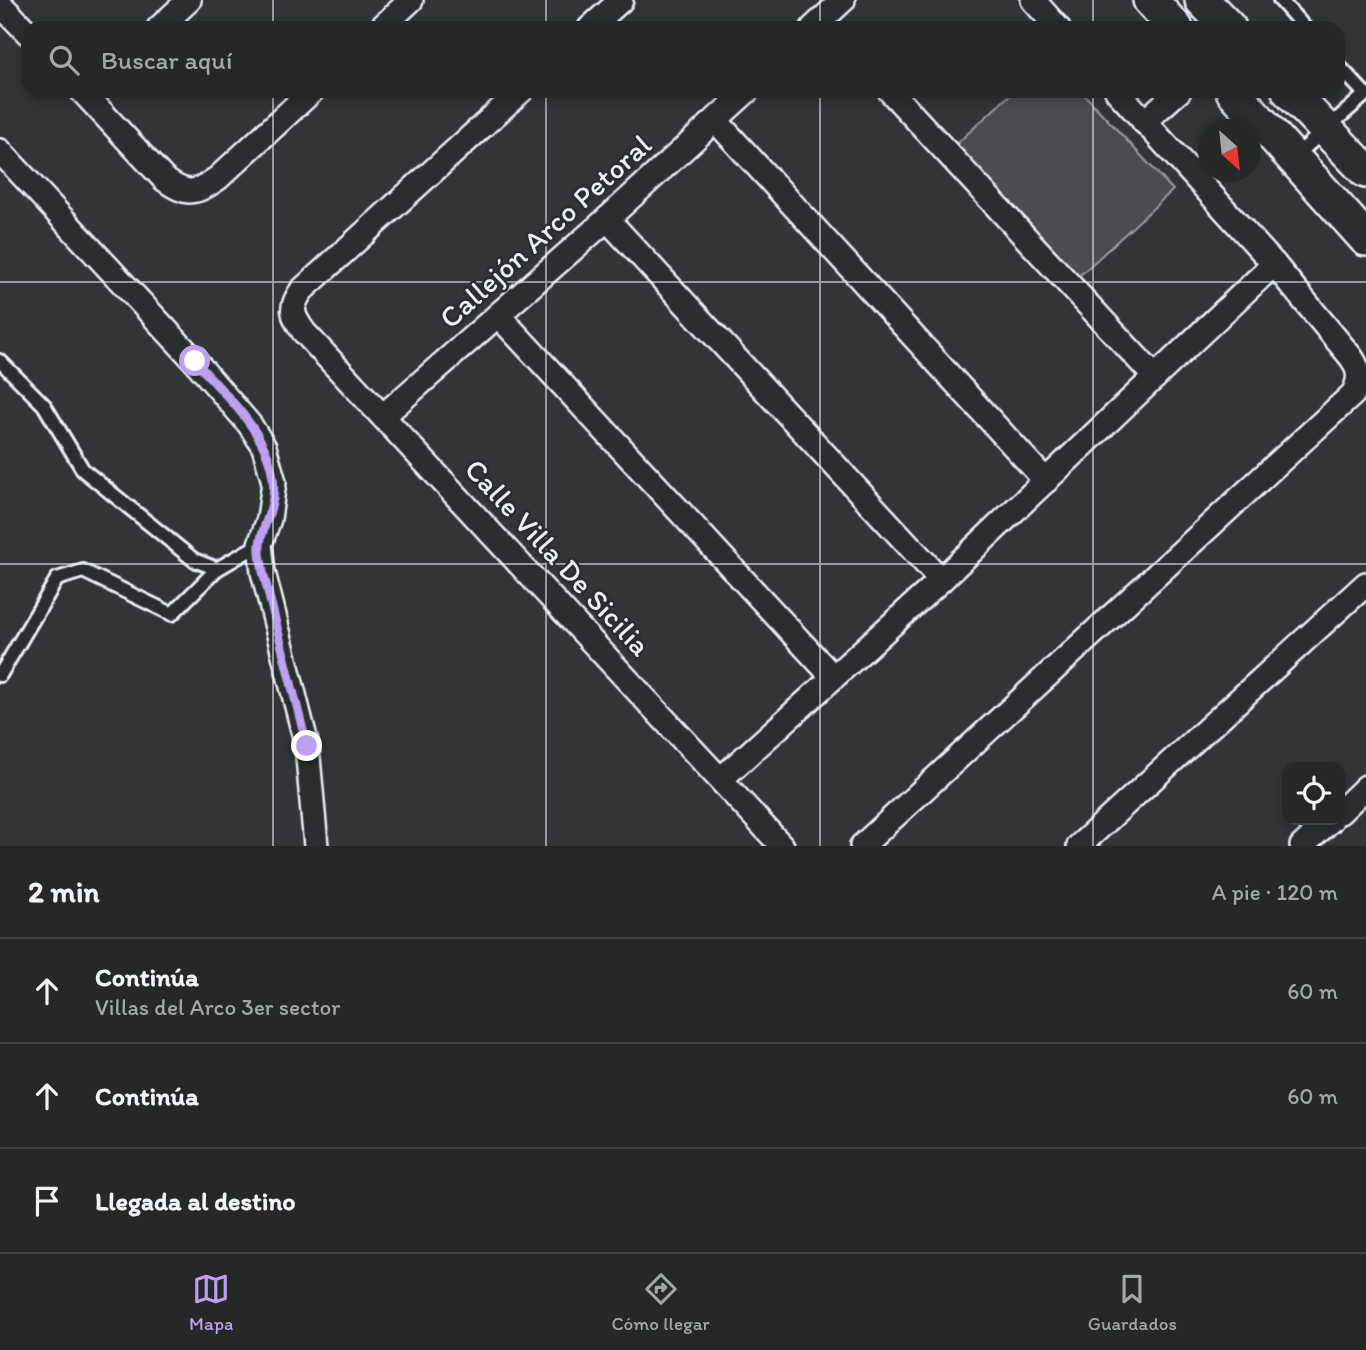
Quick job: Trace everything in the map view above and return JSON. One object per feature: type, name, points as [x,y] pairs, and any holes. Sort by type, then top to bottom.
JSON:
[{"type":"street","points":[[166,21],[189,0]]},
{"type":"street","points":[[388,21],[411,0]]},
{"type":"street","points":[[598,21],[621,0]]},
{"type":"street","points":[[826,21],[843,0]]},
{"type":"street","points":[[1032,0],[1052,21]]},
{"type":"street","points":[[1150,0],[1170,21]]},
{"type":"street","points":[[1202,0],[1222,21]]},
{"type":"street","points":[[0,4],[21,26]]},
{"type":"street","points":[[91,98],[164,180],[177,189],[191,192],[218,178],[304,98]]},
{"type":"street","name":"Calle Villa De Sicilia","points":[[513,98],[302,290],[294,301],[295,319],[304,332],[782,846]]},
{"type":"street","name":"Callejón Arco Petoral","points":[[383,416],[740,98]]},
{"type":"street","points":[[896,98],[1155,377]]},
{"type":"street","points":[[862,846],[1343,404],[1358,384],[1359,373],[1351,357],[1274,264],[1122,98]]},
{"type":"street","points":[[1144,122],[1171,98]]},
{"type":"street","points":[[1239,98],[1366,239]]},
{"type":"street","points":[[1296,98],[1366,172]]},
{"type":"street","points":[[716,121],[1046,481]]},
{"type":"street","points":[[0,151],[195,361],[250,425],[264,447],[274,482],[268,519],[260,544],[263,572],[307,746],[316,846]]},
{"type":"street","points":[[607,219],[941,580]]},
{"type":"street","points":[[721,779],[941,580],[1274,264]]},
{"type":"street","points":[[498,315],[832,677]]},
{"type":"street","points":[[1079,846],[1366,584]]},
{"type":"street","points":[[1345,807],[1366,787]]},
{"type":"street","points":[[1302,846],[1325,825]]},
{"type":"lane","points":[[1280,0],[1299,21]]},
{"type":"lane","points":[[1293,158],[1366,94],[1345,72]]},
{"type":"lane","points":[[0,361],[44,405],[83,470],[194,560],[217,569]]},
{"type":"lane","points":[[0,675],[57,579],[83,571],[172,614],[217,569],[260,544]]},
{"type":"shaded area","points":[[1006,98],[1088,98],[1173,190],[1077,278],[954,146]]},
{"type":"route","points":[[195,361],[250,425],[264,447],[271,468],[274,482],[272,499],[260,544],[263,572],[307,746]]}]
